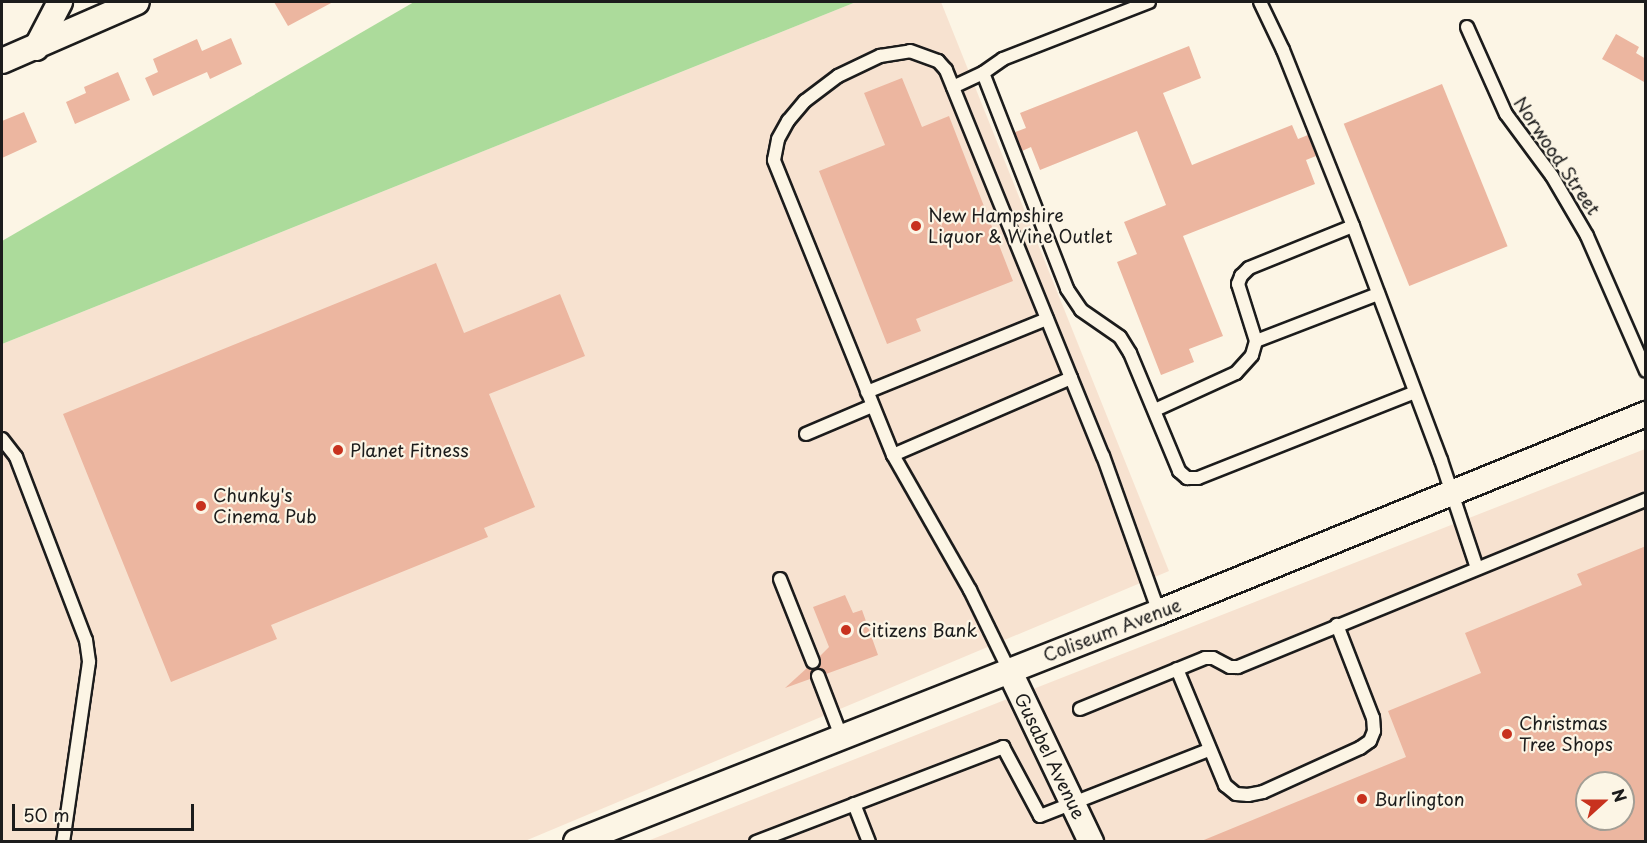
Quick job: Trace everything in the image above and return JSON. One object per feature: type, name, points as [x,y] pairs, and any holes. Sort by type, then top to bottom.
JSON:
[{"type":"street","points":[[36,48],[60,2]]},
{"type":"street","points":[[2,61],[137,2]]},
{"type":"street","name":"Coliseum Avenue","points":[[576,842],[1159,612],[1646,414]]},
{"type":"street","name":"Gusabel Avenue","points":[[1009,670],[1091,842]]},
{"type":"lane","points":[[953,87],[983,73],[1003,59],[1149,2]]},
{"type":"lane","points":[[1260,2],[1283,50],[1353,226],[1477,568]]},
{"type":"lane","name":"Norwood Street","points":[[1467,27],[1506,114],[1552,176],[1587,236],[1646,371]]},
{"type":"lane","points":[[1009,670],[970,590],[892,455],[774,160],[783,130],[805,101],[838,76],[880,56],[910,51],[924,54],[938,61],[953,87],[1071,378],[1127,521],[1159,612]]},
{"type":"lane","points":[[983,73],[1067,289],[1081,310],[1119,337],[1130,353],[1179,471],[1187,478],[1198,478],[1415,392]]},
{"type":"lane","points":[[1155,410],[1236,373],[1252,355],[1256,341],[1239,293],[1241,276],[1249,268],[1353,226]]},
{"type":"lane","points":[[1256,341],[1378,294]]},
{"type":"lane","points":[[867,392],[1047,318]]},
{"type":"lane","points":[[892,455],[1071,378]]},
{"type":"lane","points":[[806,434],[872,406]]},
{"type":"lane","points":[[2,439],[16,457],[86,640],[89,662],[63,842]]},
{"type":"lane","points":[[1080,709],[1205,658],[1214,658],[1230,667],[1238,667],[1646,500]]},
{"type":"lane","points":[[780,579],[813,662]]},
{"type":"lane","points":[[1176,669],[1208,750],[1225,785],[1236,794],[1248,795],[1263,792],[1360,748],[1370,741],[1374,731],[1373,718],[1337,625]]},
{"type":"lane","points":[[818,676],[841,736]]},
{"type":"lane","points":[[756,842],[1003,747],[1040,816],[1208,750]]},
{"type":"lane","points":[[854,804],[869,842]]},
{"type":"shaded area","points":[[856,2],[941,2],[1169,571],[525,841],[2,842],[2,344]]},
{"type":"shaded area","points":[[1645,449],[1645,841],[645,842],[987,707]]},
{"type":"green space","points":[[414,2],[856,2],[2,344],[2,241]]},
{"type":"building","points":[[274,2],[333,2],[288,26]]},
{"type":"building","points":[[1616,34],[1639,47],[1636,53],[1646,59],[1646,83],[1602,59]]},
{"type":"building","points":[[231,38],[242,64],[210,79],[207,72],[153,96],[145,78],[158,72],[153,59],[197,39],[202,51]]},
{"type":"building","points":[[1189,46],[1201,78],[1163,93],[1192,165],[1292,125],[1298,139],[1308,135],[1316,156],[1306,160],[1315,184],[1183,236],[1223,336],[1189,349],[1194,362],[1161,375],[1117,262],[1137,254],[1124,222],[1166,205],[1137,131],[1040,170],[1031,147],[1022,151],[1015,132],[1026,128],[1020,113]]},
{"type":"building","points":[[118,72],[130,100],[75,124],[66,102],[86,93],[84,87]]},
{"type":"building","name":"New Hampshire Liquor & Wine Outlet","points":[[902,78],[922,127],[949,116],[1013,281],[916,319],[921,331],[887,344],[819,171],[885,145],[864,93]]},
{"type":"building","points":[[1442,84],[1508,246],[1409,286],[1344,124]]},
{"type":"building","points":[[24,112],[37,142],[2,158],[2,121]]},
{"type":"building","points":[[436,263],[464,333],[560,294],[585,356],[489,394],[535,507],[484,528],[488,537],[271,625],[277,639],[171,682],[63,414]]},
{"type":"building","name":"Christmas Tree Shops","points":[[1646,546],[1646,842],[1199,842],[1406,757],[1388,711],[1481,673],[1465,633],[1582,585],[1577,574]]},
{"type":"building","name":"Citizens Bank","points":[[845,595],[853,613],[862,610],[878,655],[826,674],[819,668],[820,656],[829,647],[813,607]]},
{"type":"building","points":[[807,668],[812,670],[810,679],[785,688]]},
{"type":"place","name":"New Hampshire Liquor & Wine Outlet","points":[[916,226]]},
{"type":"place","name":"Planet Fitness","points":[[338,450]]},
{"type":"place","name":"Chunky's Cinema Pub","points":[[201,506]]},
{"type":"place","name":"Citizens Bank","points":[[846,630]]},
{"type":"place","name":"Christmas Tree Shops","points":[[1507,734]]},
{"type":"place","name":"Burlington","points":[[1362,799]]}]
